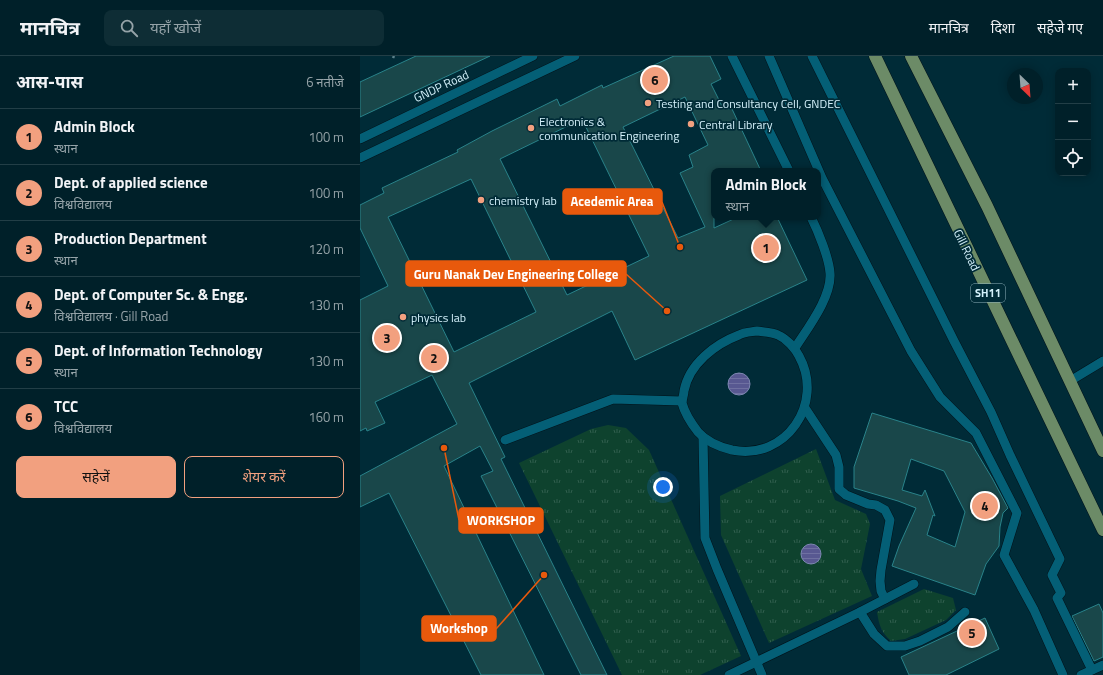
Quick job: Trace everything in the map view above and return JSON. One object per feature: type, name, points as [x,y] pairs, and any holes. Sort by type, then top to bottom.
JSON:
[{"type":"main road","name":"Gill Road","points":[[875,56],[964,244],[1103,530]]},
{"type":"main road","name":"SH11","points":[[911,56],[987,206],[1103,451]]},
{"type":"lane","name":"GNDP Road","points":[[360,138],[533,56]]},
{"type":"lane","points":[[360,158],[575,56]]},
{"type":"lane","points":[[732,56],[788,168]]},
{"type":"lane","points":[[769,56],[818,168]]},
{"type":"lane","points":[[812,56],[991,412],[1060,560],[1052,575],[1061,593],[1057,598],[1092,670]]},
{"type":"lane","points":[[821,176],[911,351],[940,397],[976,433],[1017,513],[1004,554],[1034,610],[1063,675]]},
{"type":"lane","points":[[794,348],[820,309],[828,288],[830,274],[826,256],[812,220]]},
{"type":"lane","points":[[757,331],[778,335],[794,348],[805,366],[808,387],[805,408],[796,426],[780,440],[762,449],[741,452],[721,448],[703,437],[689,421],[682,401],[685,384],[694,367],[712,350],[740,334],[757,331]]},
{"type":"lane","points":[[1070,381],[1103,361]]},
{"type":"lane","points":[[505,440],[591,406],[613,399],[682,401]]},
{"type":"lane","points":[[805,408],[836,455],[839,467],[839,489],[846,495],[868,504],[876,505],[885,510],[890,520],[880,575],[881,591],[884,599]]},
{"type":"lane","points":[[703,437],[705,538],[762,675]]},
{"type":"lane","points":[[729,675],[860,612],[914,584]]},
{"type":"lane","points":[[860,612],[874,634],[887,646],[905,646],[920,641],[948,627],[965,612]]},
{"type":"lane","points":[[1081,675],[1103,665]]},
{"type":"green space","points":[[608,425],[626,428],[649,450],[741,656],[700,675],[622,675],[519,463],[591,429]]},
{"type":"green space","points":[[816,449],[835,500],[866,514],[870,524],[861,569],[872,596],[769,643],[721,535],[720,496]]},
{"type":"green space","points":[[924,589],[953,598],[956,610],[946,620],[905,639],[891,641],[881,628],[877,612]]},
{"type":"shaded area","points":[[735,373],[743,373],[750,380],[750,388],[743,395],[735,395],[728,388],[728,380]]},
{"type":"shaded area","points":[[811,544],[818,547],[821,554],[818,561],[811,564],[804,561],[801,554],[804,547]]},
{"type":"building","points":[[416,56],[490,56],[360,117],[360,82]]},
{"type":"building","points":[[674,56],[710,56],[721,79],[711,84],[723,108],[732,109],[760,168],[711,168],[711,220],[714,220],[714,228],[731,220],[778,220],[807,280],[635,360],[612,311],[469,383],[505,457],[501,459],[607,675],[581,675],[481,476],[493,471],[480,446],[444,466],[544,675],[481,675],[389,493],[360,507],[360,476],[457,424],[432,375],[375,402],[385,423],[367,431],[366,428],[360,431],[360,300],[388,286],[360,228],[360,205],[384,193],[382,188],[458,152],[457,150],[492,131],[557,99],[560,106],[602,85],[603,88]],"holes":[[[685,97],[708,145],[689,155],[693,167],[680,173],[705,227],[678,238],[623,127]],[[582,119],[649,256],[567,295],[500,159]],[[471,179],[536,312],[454,352],[388,217]]]},
{"type":"building","points":[[872,413],[971,443],[1008,508],[1003,513],[1000,527],[999,546],[986,564],[975,595],[892,566],[916,508],[854,488],[854,467]],"holes":[[[911,459],[944,471],[965,512],[955,547],[927,535],[933,515],[935,516],[925,490],[922,496],[902,490]]]},
{"type":"building","points":[[1099,604],[1103,613],[1103,657],[1094,661],[1072,616]]},
{"type":"building","points":[[985,618],[999,649],[946,675],[909,675],[901,657]]},
{"type":"place","name":"TCC","points":[[655,80]]},
{"type":"place","name":"Testing and Consultancy Cell, GNDEC","points":[[648,103]]},
{"type":"place","name":"Central Library","points":[[691,124]]},
{"type":"place","name":"Electronics & communication Engineering","points":[[531,128]]},
{"type":"place","name":"chemistry lab","points":[[481,200]]},
{"type":"place","name":"Acedemic Area","points":[[680,247]]},
{"type":"place","name":"Admin Block","points":[[766,248]]},
{"type":"place","name":"Guru Nanak Dev Engineering College","points":[[667,311]]},
{"type":"place","name":"physics lab","points":[[403,317]]},
{"type":"place","name":"Production Department","points":[[387,338]]},
{"type":"place","name":"Dept. of applied science","points":[[434,358]]},
{"type":"place","name":"WORKSHOP","points":[[444,448]]},
{"type":"place","name":"Dept. of Computer Sc. & Engg.","points":[[985,506]]},
{"type":"place","name":"Workshop","points":[[544,575]]},
{"type":"place","name":"Dept. of Information Technology","points":[[972,633]]}]
